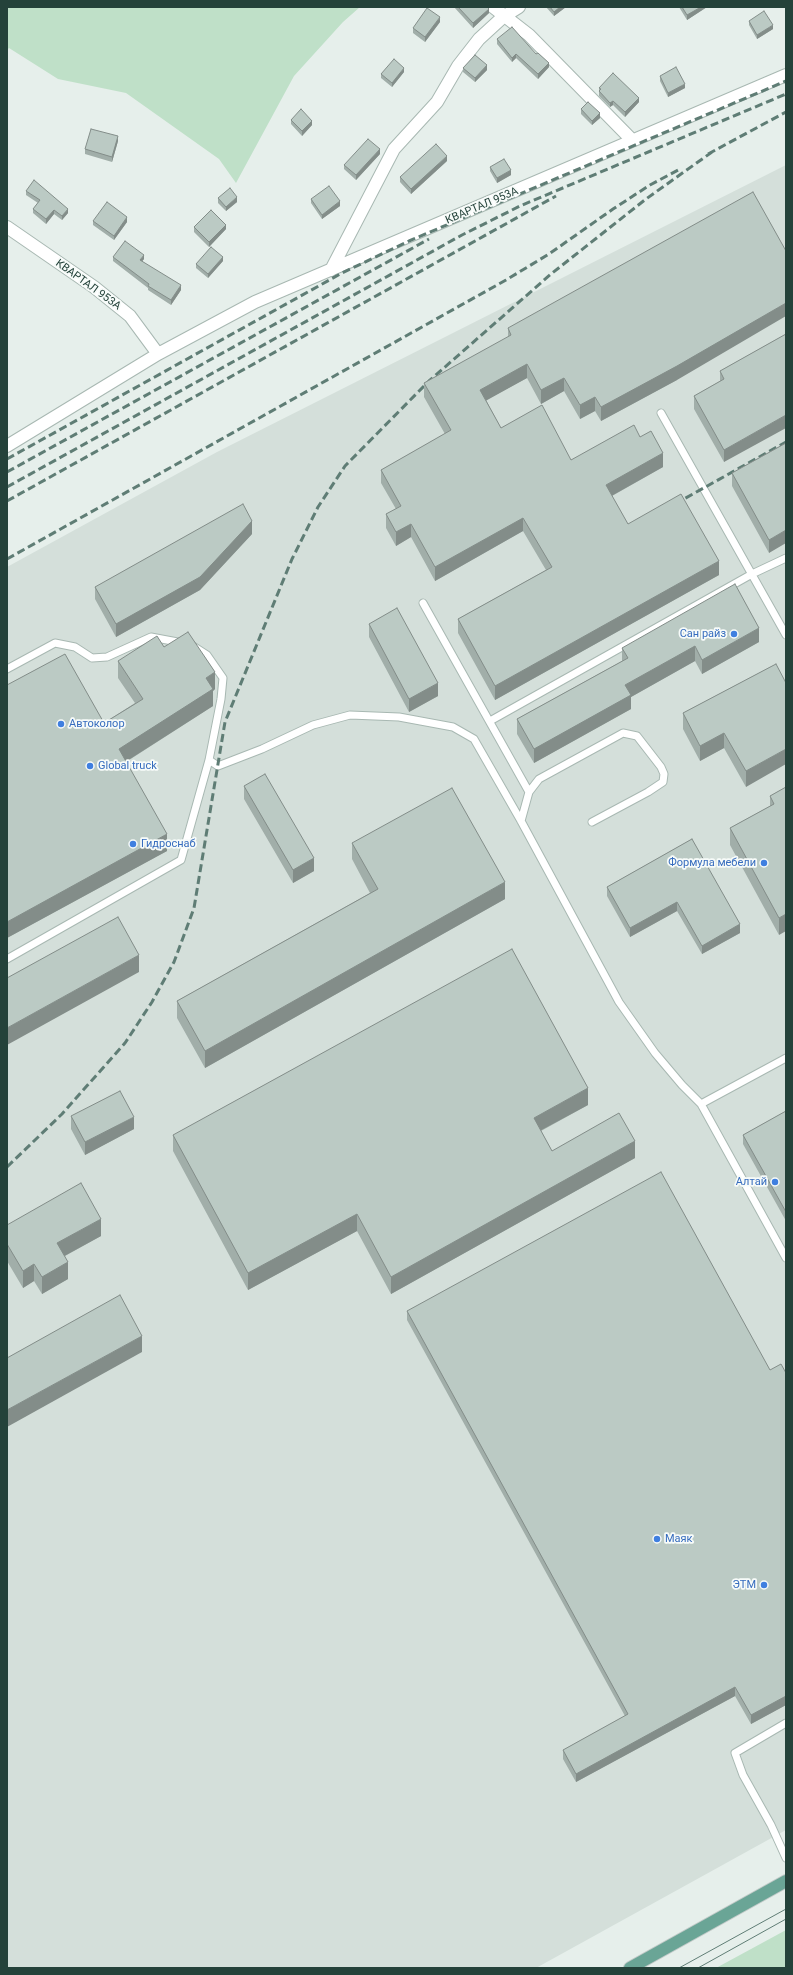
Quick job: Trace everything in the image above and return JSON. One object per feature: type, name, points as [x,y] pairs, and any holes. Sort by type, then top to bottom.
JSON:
[{"type":"main road","points":[[630,1968],[786,1881]]},
{"type":"street","points":[[493,7],[503,17],[529,35],[632,140]]},
{"type":"street","points":[[332,270],[394,149],[437,102],[458,66],[479,39],[503,17],[519,7]]},
{"type":"street","name":"КВАРТАЛ 953А","points":[[7,446],[158,354],[255,302],[293,284],[332,270],[786,75]]},
{"type":"street","name":"КВАРТАЛ 953А","points":[[7,227],[94,287],[130,316],[158,354]]},
{"type":"lane","points":[[661,413],[786,635]]},
{"type":"lane","points":[[490,721],[752,574],[786,558]]},
{"type":"lane","points":[[424,603],[529,792]]},
{"type":"lane","points":[[7,669],[55,643],[75,647],[92,658],[107,657],[152,637],[190,644],[207,654],[223,678],[221,699],[209,760],[181,860],[7,959]]},
{"type":"lane","points":[[209,760],[218,766],[262,749],[313,724],[350,714],[399,717],[453,727],[474,739],[521,821],[619,1002],[655,1053],[682,1085],[702,1104],[786,1258]]},
{"type":"lane","points":[[521,821],[529,792],[539,779],[623,733],[637,736],[661,767],[664,774],[663,782],[648,792],[592,822]]},
{"type":"lane","points":[[702,1104],[786,1058]]},
{"type":"lane","points":[[786,1723],[735,1753],[743,1775],[771,1825],[786,1858]]},
{"type":"shaded area","points":[[786,165],[786,1830],[536,1968],[7,1968],[7,567],[217,452]]},
{"type":"green space","points":[[7,7],[360,7],[343,22],[294,76],[236,183],[219,159],[126,93],[58,79],[9,48],[7,50]]},
{"type":"green space","points":[[786,1930],[786,1968],[716,1968]]},
{"type":"building","points":[[458,7],[487,7],[489,9],[473,23]]},
{"type":"building","points":[[550,7],[560,7],[554,12]]},
{"type":"building","points":[[682,7],[701,7],[687,15]]},
{"type":"building","points":[[427,8],[440,17],[425,37],[413,28]]},
{"type":"building","points":[[764,11],[773,25],[757,35],[749,21]]},
{"type":"building","points":[[512,27],[536,54],[538,53],[549,63],[538,74],[516,54],[512,58],[497,39]]},
{"type":"building","points":[[475,55],[487,65],[475,78],[463,68]]},
{"type":"building","points":[[394,59],[404,68],[392,83],[381,74]]},
{"type":"building","points":[[676,67],[685,84],[668,93],[660,76]]},
{"type":"building","points":[[613,73],[639,98],[625,112],[613,101],[610,103],[599,91],[601,89],[599,88]]},
{"type":"building","points":[[588,102],[600,113],[592,121],[581,109]]},
{"type":"building","points":[[301,109],[312,121],[302,131],[291,120]]},
{"type":"building","points":[[91,129],[118,136],[112,157],[85,149]]},
{"type":"building","points":[[368,139],[380,149],[356,175],[344,165]]},
{"type":"building","points":[[436,144],[447,156],[411,189],[400,177]]},
{"type":"building","points":[[504,159],[511,170],[497,178],[490,167]]},
{"type":"building","points":[[34,180],[68,209],[62,216],[54,210],[46,219],[33,209],[40,200],[26,191]]},
{"type":"building","points":[[329,186],[340,201],[322,215],[311,199]]},
{"type":"building","points":[[230,188],[237,197],[226,207],[218,198]]},
{"type":"building","points":[[753,192],[786,251],[786,303],[677,366],[601,407],[595,397],[580,405],[564,378],[541,390],[527,364],[480,390],[501,428],[542,405],[571,460],[634,425],[640,437],[651,431],[663,453],[606,485],[628,524],[681,494],[719,561],[495,686],[458,619],[552,567],[523,518],[435,567],[411,524],[396,532],[386,514],[401,506],[381,470],[451,430],[424,383],[511,335],[508,328]]},
{"type":"building","points":[[107,202],[127,217],[114,236],[93,221]]},
{"type":"building","points":[[211,210],[226,225],[209,242],[194,227]]},
{"type":"building","points":[[125,241],[144,255],[140,260],[181,285],[171,300],[148,286],[149,284],[113,257]]},
{"type":"building","points":[[211,247],[223,257],[208,274],[196,264]]},
{"type":"building","points":[[786,334],[786,415],[724,450],[694,396],[724,379],[720,371]]},
{"type":"building","points":[[786,443],[786,530],[769,540],[732,473]]},
{"type":"building","points":[[243,504],[252,521],[200,577],[116,624],[95,587]]},
{"type":"building","points":[[735,584],[759,628],[702,660],[695,646],[625,685],[631,695],[534,749],[517,719],[628,658],[622,648]]},
{"type":"building","points":[[397,608],[438,683],[409,699],[369,624]]},
{"type":"building","points":[[188,632],[215,672],[206,678],[213,689],[119,749],[167,834],[7,922],[7,685],[65,654],[104,723],[143,699],[118,661],[157,636],[164,647]]},
{"type":"building","points":[[776,664],[786,683],[786,749],[746,771],[724,733],[700,746],[683,713]]},
{"type":"building","points":[[265,774],[314,858],[293,870],[244,786]]},
{"type":"building","points":[[786,787],[786,914],[779,918],[730,828],[774,804],[770,796]]},
{"type":"building","points":[[452,788],[505,882],[205,1051],[177,1001],[378,889],[352,843]]},
{"type":"building","points":[[692,839],[740,924],[702,946],[677,902],[630,928],[607,887]]},
{"type":"building","points":[[118,917],[139,955],[7,1028],[7,978]]},
{"type":"building","points":[[512,949],[588,1088],[534,1118],[552,1151],[619,1113],[635,1141],[391,1277],[357,1214],[248,1273],[173,1135]]},
{"type":"building","points":[[120,1091],[134,1117],[85,1142],[71,1116]]},
{"type":"building","name":"Алтай","points":[[786,1111],[786,1212],[743,1135]]},
{"type":"building","name":"Маяк","points":[[661,1172],[770,1370],[781,1364],[786,1373],[786,1696],[751,1715],[735,1687],[576,1774],[563,1750],[628,1714],[407,1311]]},
{"type":"building","points":[[81,1183],[101,1219],[57,1243],[68,1262],[42,1277],[34,1264],[23,1271],[7,1244],[7,1225]]},
{"type":"building","points":[[120,1295],[142,1336],[7,1410],[7,1358]]},
{"type":"tram line","points":[[679,1968],[786,1909]]},
{"type":"tram line","points":[[698,1968],[786,1919]]},
{"type":"railway","points":[[7,459],[342,273],[409,241],[786,81]]},
{"type":"railway","points":[[7,487],[462,235],[520,206],[786,94]]},
{"type":"railway","points":[[708,154],[786,112]]},
{"type":"railway","points":[[7,1167],[62,1114],[125,1043],[152,1002],[174,962],[194,908],[225,722],[292,559],[318,507],[345,466],[429,381],[551,274],[646,199],[712,152]]},
{"type":"railway","points":[[7,559],[506,280],[549,254],[650,185],[680,169]]},
{"type":"railway","points":[[7,501],[556,196]]},
{"type":"railway","points":[[7,472],[429,239]]},
{"type":"railway","points":[[675,504],[786,442]]},
{"type":"place","name":"Сан райз","points":[[734,634]]},
{"type":"place","name":"Автоколор","points":[[61,724]]},
{"type":"place","name":"Global truck","points":[[90,766]]},
{"type":"place","name":"Гидроснаб","points":[[133,844]]},
{"type":"place","name":"Формула мебели","points":[[764,863]]},
{"type":"place","name":"Алтай","points":[[775,1182]]},
{"type":"place","name":"Маяк","points":[[657,1539]]},
{"type":"place","name":"ЭТМ","points":[[764,1585]]}]
